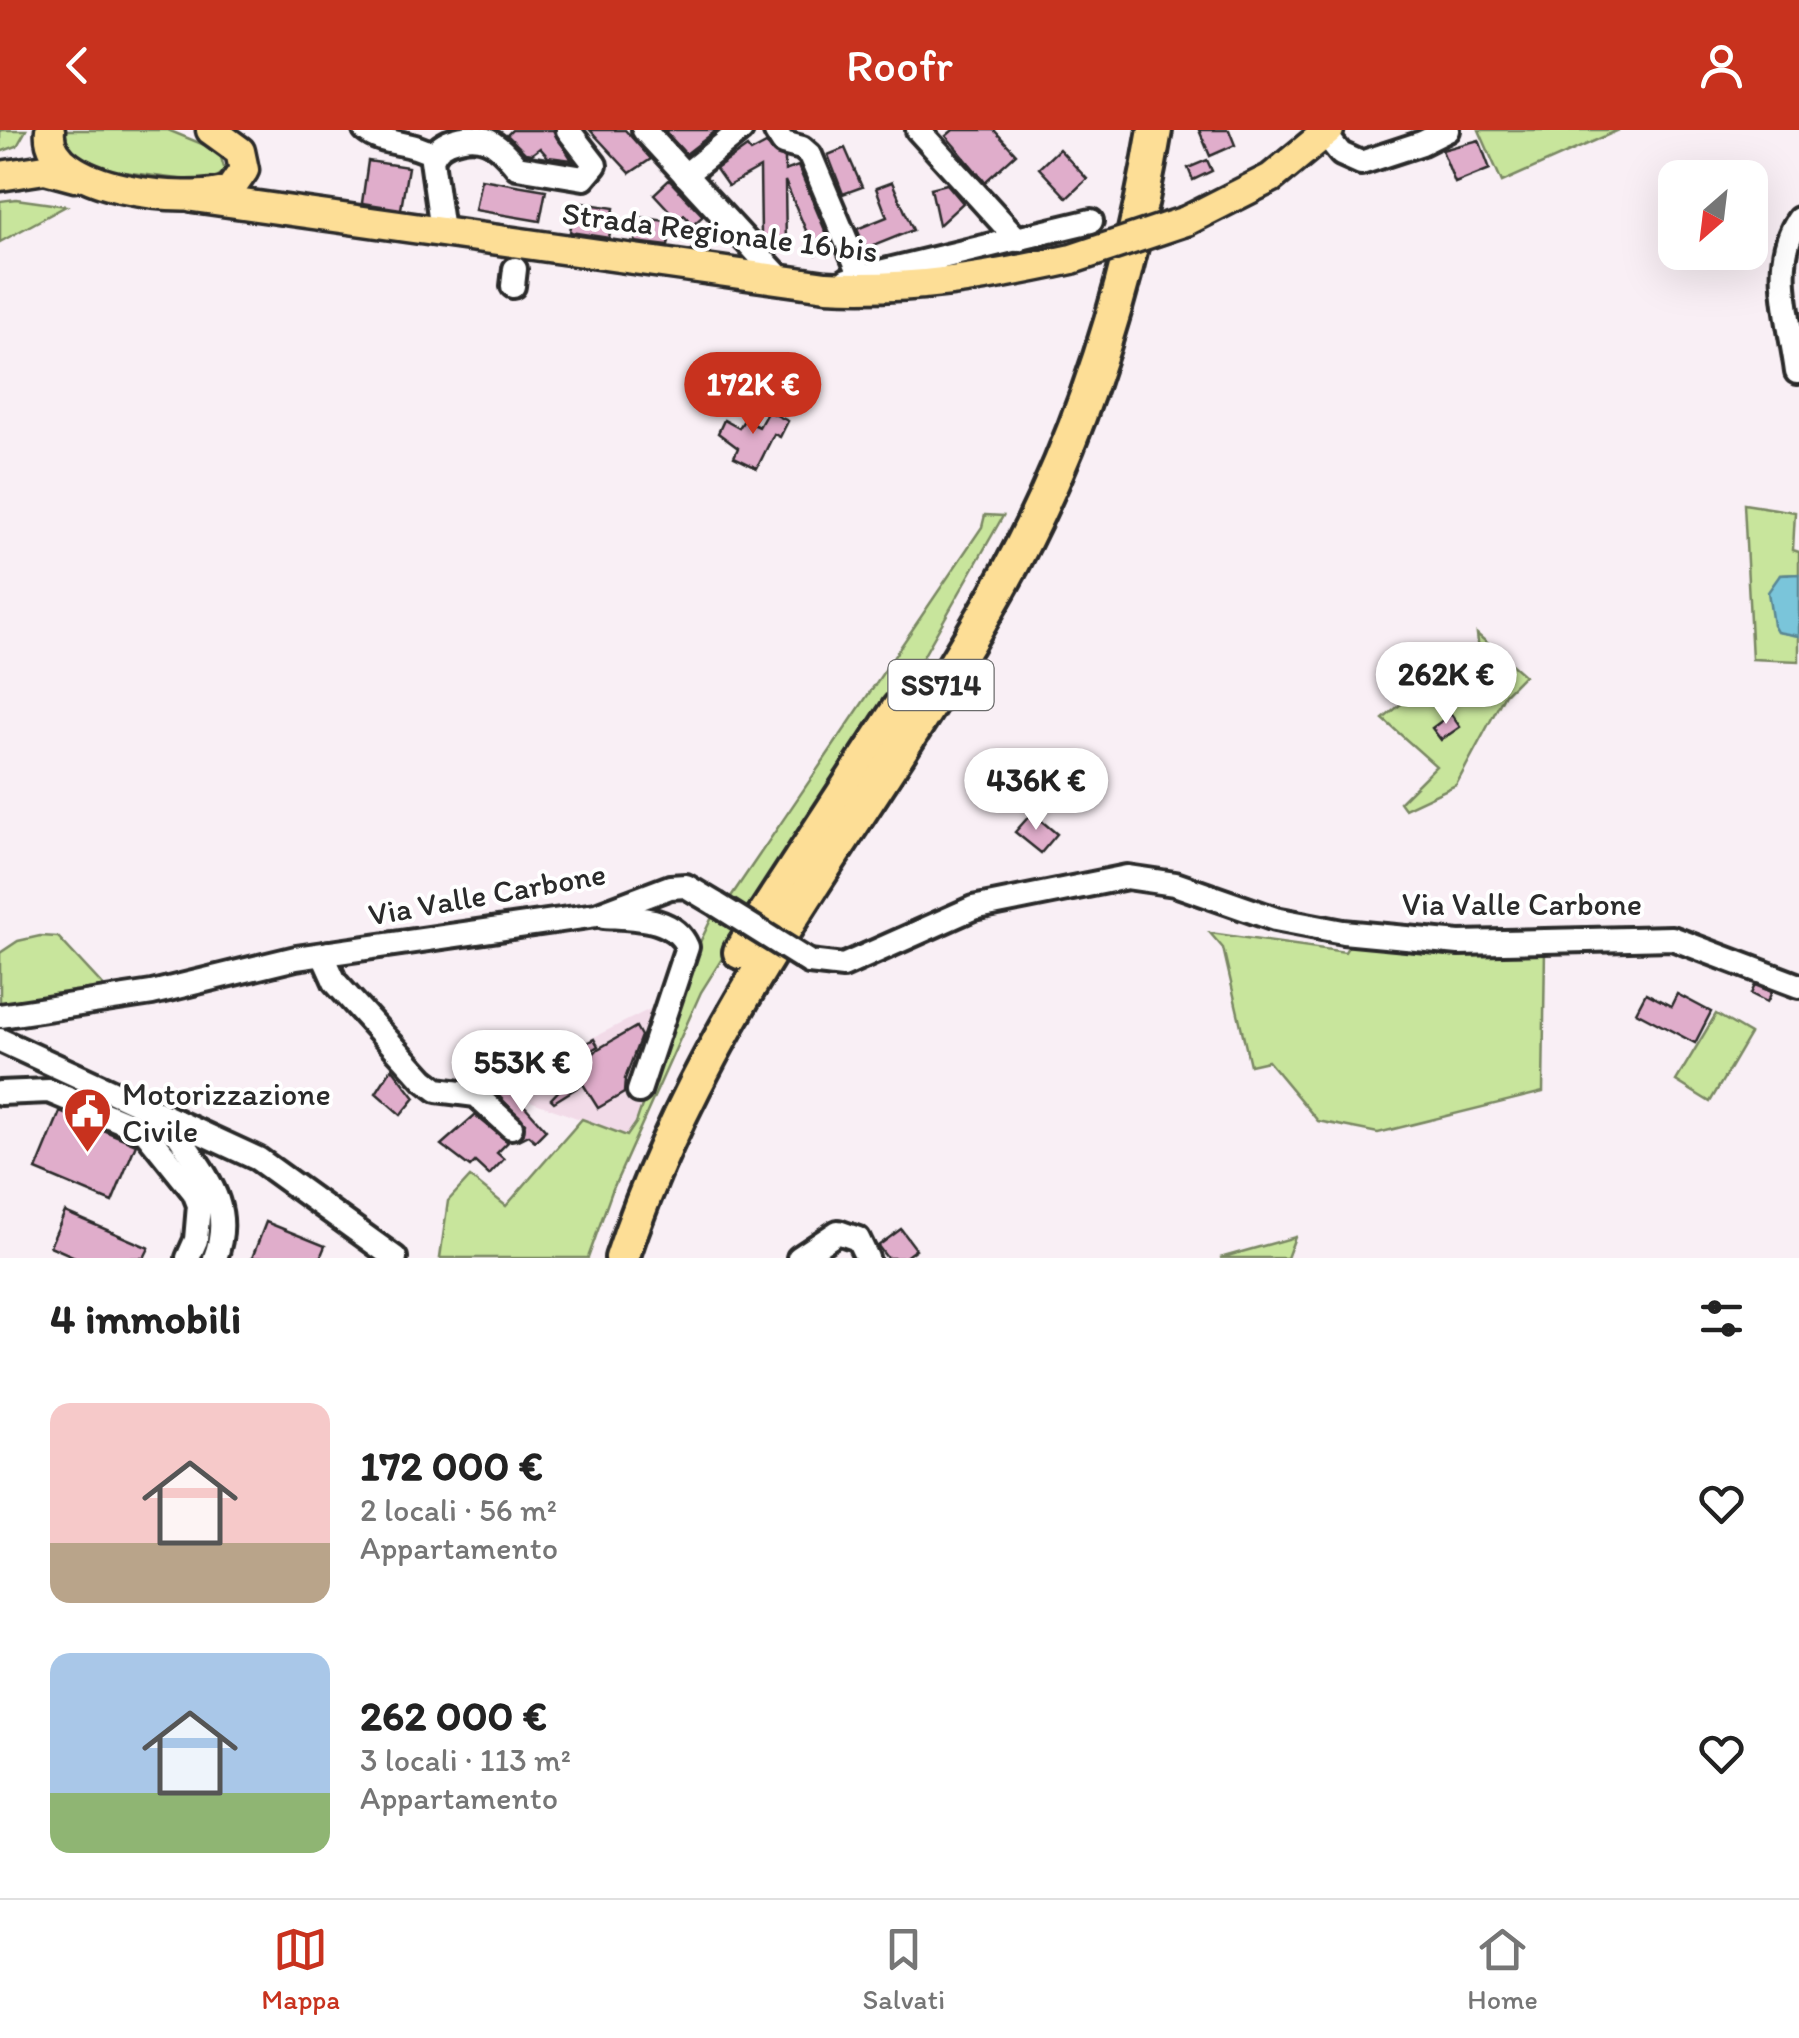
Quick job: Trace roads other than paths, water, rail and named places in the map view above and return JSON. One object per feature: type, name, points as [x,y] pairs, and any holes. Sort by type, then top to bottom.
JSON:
[{"type":"highway","name":"SS714","points":[[622,1258],[633,1199],[666,1092],[728,975],[940,644],[1020,501],[1055,420],[1093,311],[1132,130]]},
{"type":"highway","name":"SS714","points":[[600,1258],[738,1001],[966,644],[1053,482],[1115,312],[1134,246],[1155,130]]},
{"type":"main road","points":[[0,160],[22,152],[47,130],[58,159],[86,181]]},
{"type":"main road","name":"Strada Regionale 16 bis","points":[[86,181],[826,286],[981,279],[1072,258],[1186,221],[1272,178],[1327,132]]},
{"type":"main road","points":[[193,197],[236,186],[232,140]]},
{"type":"main road","name":"Strada Regionale 16 bis","points":[[232,140],[275,197],[308,212]]},
{"type":"main road","points":[[0,176],[46,169],[86,181]]},
{"type":"street","points":[[366,130],[384,140],[412,142],[433,155]]},
{"type":"street","points":[[433,155],[464,131],[490,136],[517,167],[584,178],[595,165],[568,130]]},
{"type":"street","points":[[644,130],[786,281],[818,296],[855,299],[870,282],[1091,221]]},
{"type":"street","points":[[685,175],[741,130]]},
{"type":"street","points":[[918,130],[1018,240]]},
{"type":"street","points":[[1327,132],[1342,154],[1361,162],[1422,144],[1448,130]]},
{"type":"street","points":[[776,132],[783,143],[802,148],[810,155],[870,282]]},
{"type":"street","points":[[433,155],[442,232]]},
{"type":"street","points":[[1797,372],[1782,263],[1786,237],[1799,219]]},
{"type":"street","name":"Via Valle Carbone","points":[[0,1016],[152,993],[329,954],[596,915],[670,887],[686,886],[809,962],[843,966],[973,908],[1127,877],[1176,884],[1276,919],[1343,932],[1459,942],[1672,938],[1799,986]]},
{"type":"street","points":[[596,915],[667,924],[682,934],[687,946],[639,1091]]},
{"type":"street","name":"Via Valle Carbone","points":[[329,954],[326,962],[336,982],[424,1080],[437,1090],[476,1095],[511,1128]]},
{"type":"street","points":[[0,1040],[258,1159],[395,1258]]},
{"type":"street","points":[[0,1093],[49,1091],[145,1131],[194,1192],[198,1205],[196,1240],[188,1258]]},
{"type":"street","points":[[176,1121],[176,1133],[217,1192],[222,1232],[214,1258]]},
{"type":"street","points":[[800,1258],[838,1232],[849,1233],[858,1240],[867,1258]]},
{"type":"water","points":[[1799,574],[1799,636],[1777,632],[1768,592],[1780,575]]},
{"type":"place","name":"Motorizzazione Civile","points":[[87,1154]]}]
